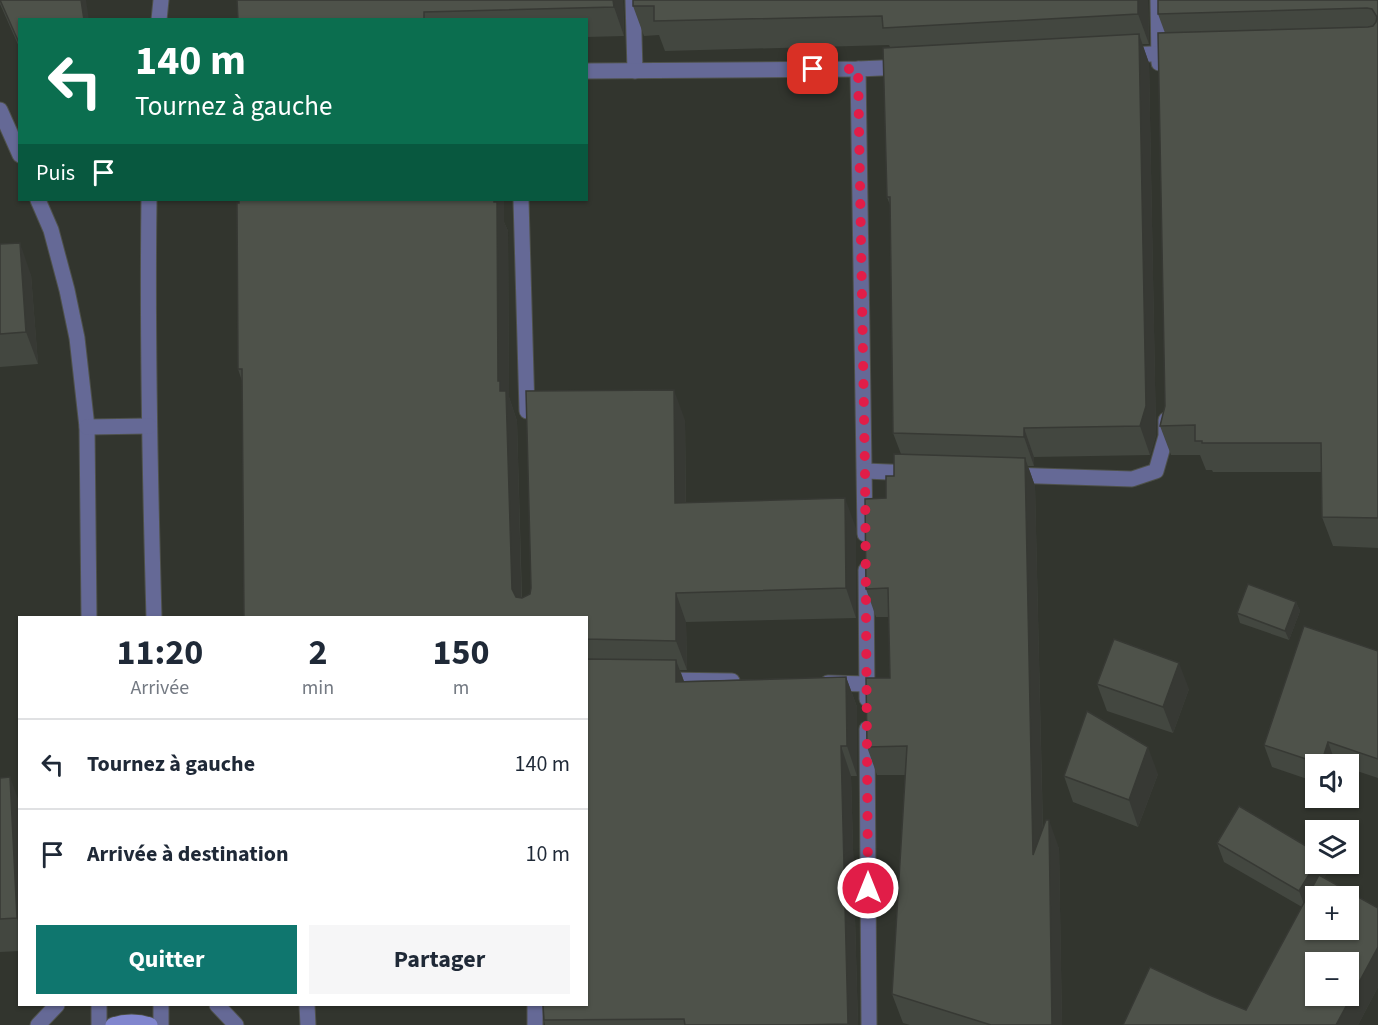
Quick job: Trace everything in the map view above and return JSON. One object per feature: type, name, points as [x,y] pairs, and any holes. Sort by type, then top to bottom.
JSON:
[{"type":"main road","points":[[113,1025],[120,1022],[141,1022],[150,1025]]},
{"type":"street","points":[[159,18],[161,0]]},
{"type":"street","points":[[633,0],[635,71]]},
{"type":"street","points":[[1158,0],[1159,77]]},
{"type":"street","points":[[1112,56],[1193,52]]},
{"type":"street","points":[[588,71],[858,69],[915,66]]},
{"type":"street","points":[[858,69],[865,471],[868,1025]]},
{"type":"street","points":[[0,111],[18,151]]},
{"type":"street","points":[[38,201],[51,230],[77,338],[87,427],[89,616]]},
{"type":"street","points":[[149,201],[149,426],[154,616]]},
{"type":"street","points":[[521,201],[527,427]]},
{"type":"street","points":[[992,475],[1132,479],[1156,471],[1166,436],[1165,400]]},
{"type":"street","points":[[87,427],[149,426]]},
{"type":"street","points":[[865,471],[923,473]]},
{"type":"street","points":[[645,680],[750,681]]},
{"type":"street","points":[[808,682],[867,684]]},
{"type":"street","points":[[38,1025],[56,1006]]},
{"type":"street","points":[[99,1006],[99,1025]]},
{"type":"street","points":[[161,1006],[161,1025]]},
{"type":"street","points":[[218,1006],[236,1025]]},
{"type":"street","points":[[308,1006],[308,1025]]},
{"type":"street","points":[[535,1006],[535,1025]]},
{"type":"building","points":[[0,0],[81,0],[84,18],[18,18],[18,40]]},
{"type":"building","points":[[237,0],[613,0],[614,7],[424,12],[424,18],[238,18]]},
{"type":"building","points":[[633,0],[1138,0],[1138,14],[883,28],[882,16],[654,21],[654,6],[633,6]]},
{"type":"building","points":[[1158,0],[1378,0],[1378,518],[1322,517],[1321,443],[1202,443],[1202,441],[1195,441],[1195,425],[1160,426],[1165,406],[1158,33],[1368,27],[1373,26],[1377,17],[1372,9],[1367,8],[1158,14]]},
{"type":"building","points":[[1139,34],[1146,406],[1140,426],[1024,428],[1024,437],[893,433],[890,197],[887,197],[883,48]]},
{"type":"building","points":[[239,201],[497,202],[498,381],[500,381],[500,391],[506,391],[512,589],[516,597],[522,598],[530,594],[531,588],[526,391],[674,390],[675,503],[845,498],[846,588],[676,593],[676,641],[588,639],[588,616],[244,616],[242,369],[238,369],[237,203]]},
{"type":"building","points":[[20,243],[26,332],[0,334],[0,244]]},
{"type":"building","points":[[894,454],[1025,458],[1033,855],[1046,820],[1049,820],[1052,1025],[991,1025],[892,994],[907,746],[867,747],[866,678],[890,678],[888,588],[866,589],[865,499],[886,498],[886,476],[894,476]]},
{"type":"building","points":[[1248,584],[1296,602],[1285,631],[1237,613]]},
{"type":"building","points":[[1304,626],[1378,651],[1378,759],[1328,742],[1324,754],[1305,754],[1305,759],[1264,745]]},
{"type":"building","points":[[1114,639],[1179,663],[1163,707],[1097,684]]},
{"type":"building","points":[[588,659],[676,660],[676,682],[846,677],[847,746],[841,746],[848,1024],[685,1025],[684,1019],[544,1020],[543,1006],[588,1006]]},
{"type":"building","points":[[1087,711],[1148,747],[1129,800],[1064,776]]},
{"type":"building","points":[[10,777],[17,918],[0,919],[0,778]]},
{"type":"building","points":[[1239,806],[1305,845],[1305,874],[1309,874],[1299,891],[1217,843]]},
{"type":"building","points":[[1319,875],[1339,886],[1313,886]]},
{"type":"building","points":[[1359,897],[1378,908],[1378,947],[1359,982],[1359,952],[1305,952],[1305,1006],[1346,1006],[1336,1025],[1123,1025],[1150,967],[1246,1010],[1305,901],[1305,940],[1359,940]]},
{"type":"route","points":[[813,69],[858,69],[865,471],[868,888]]}]
